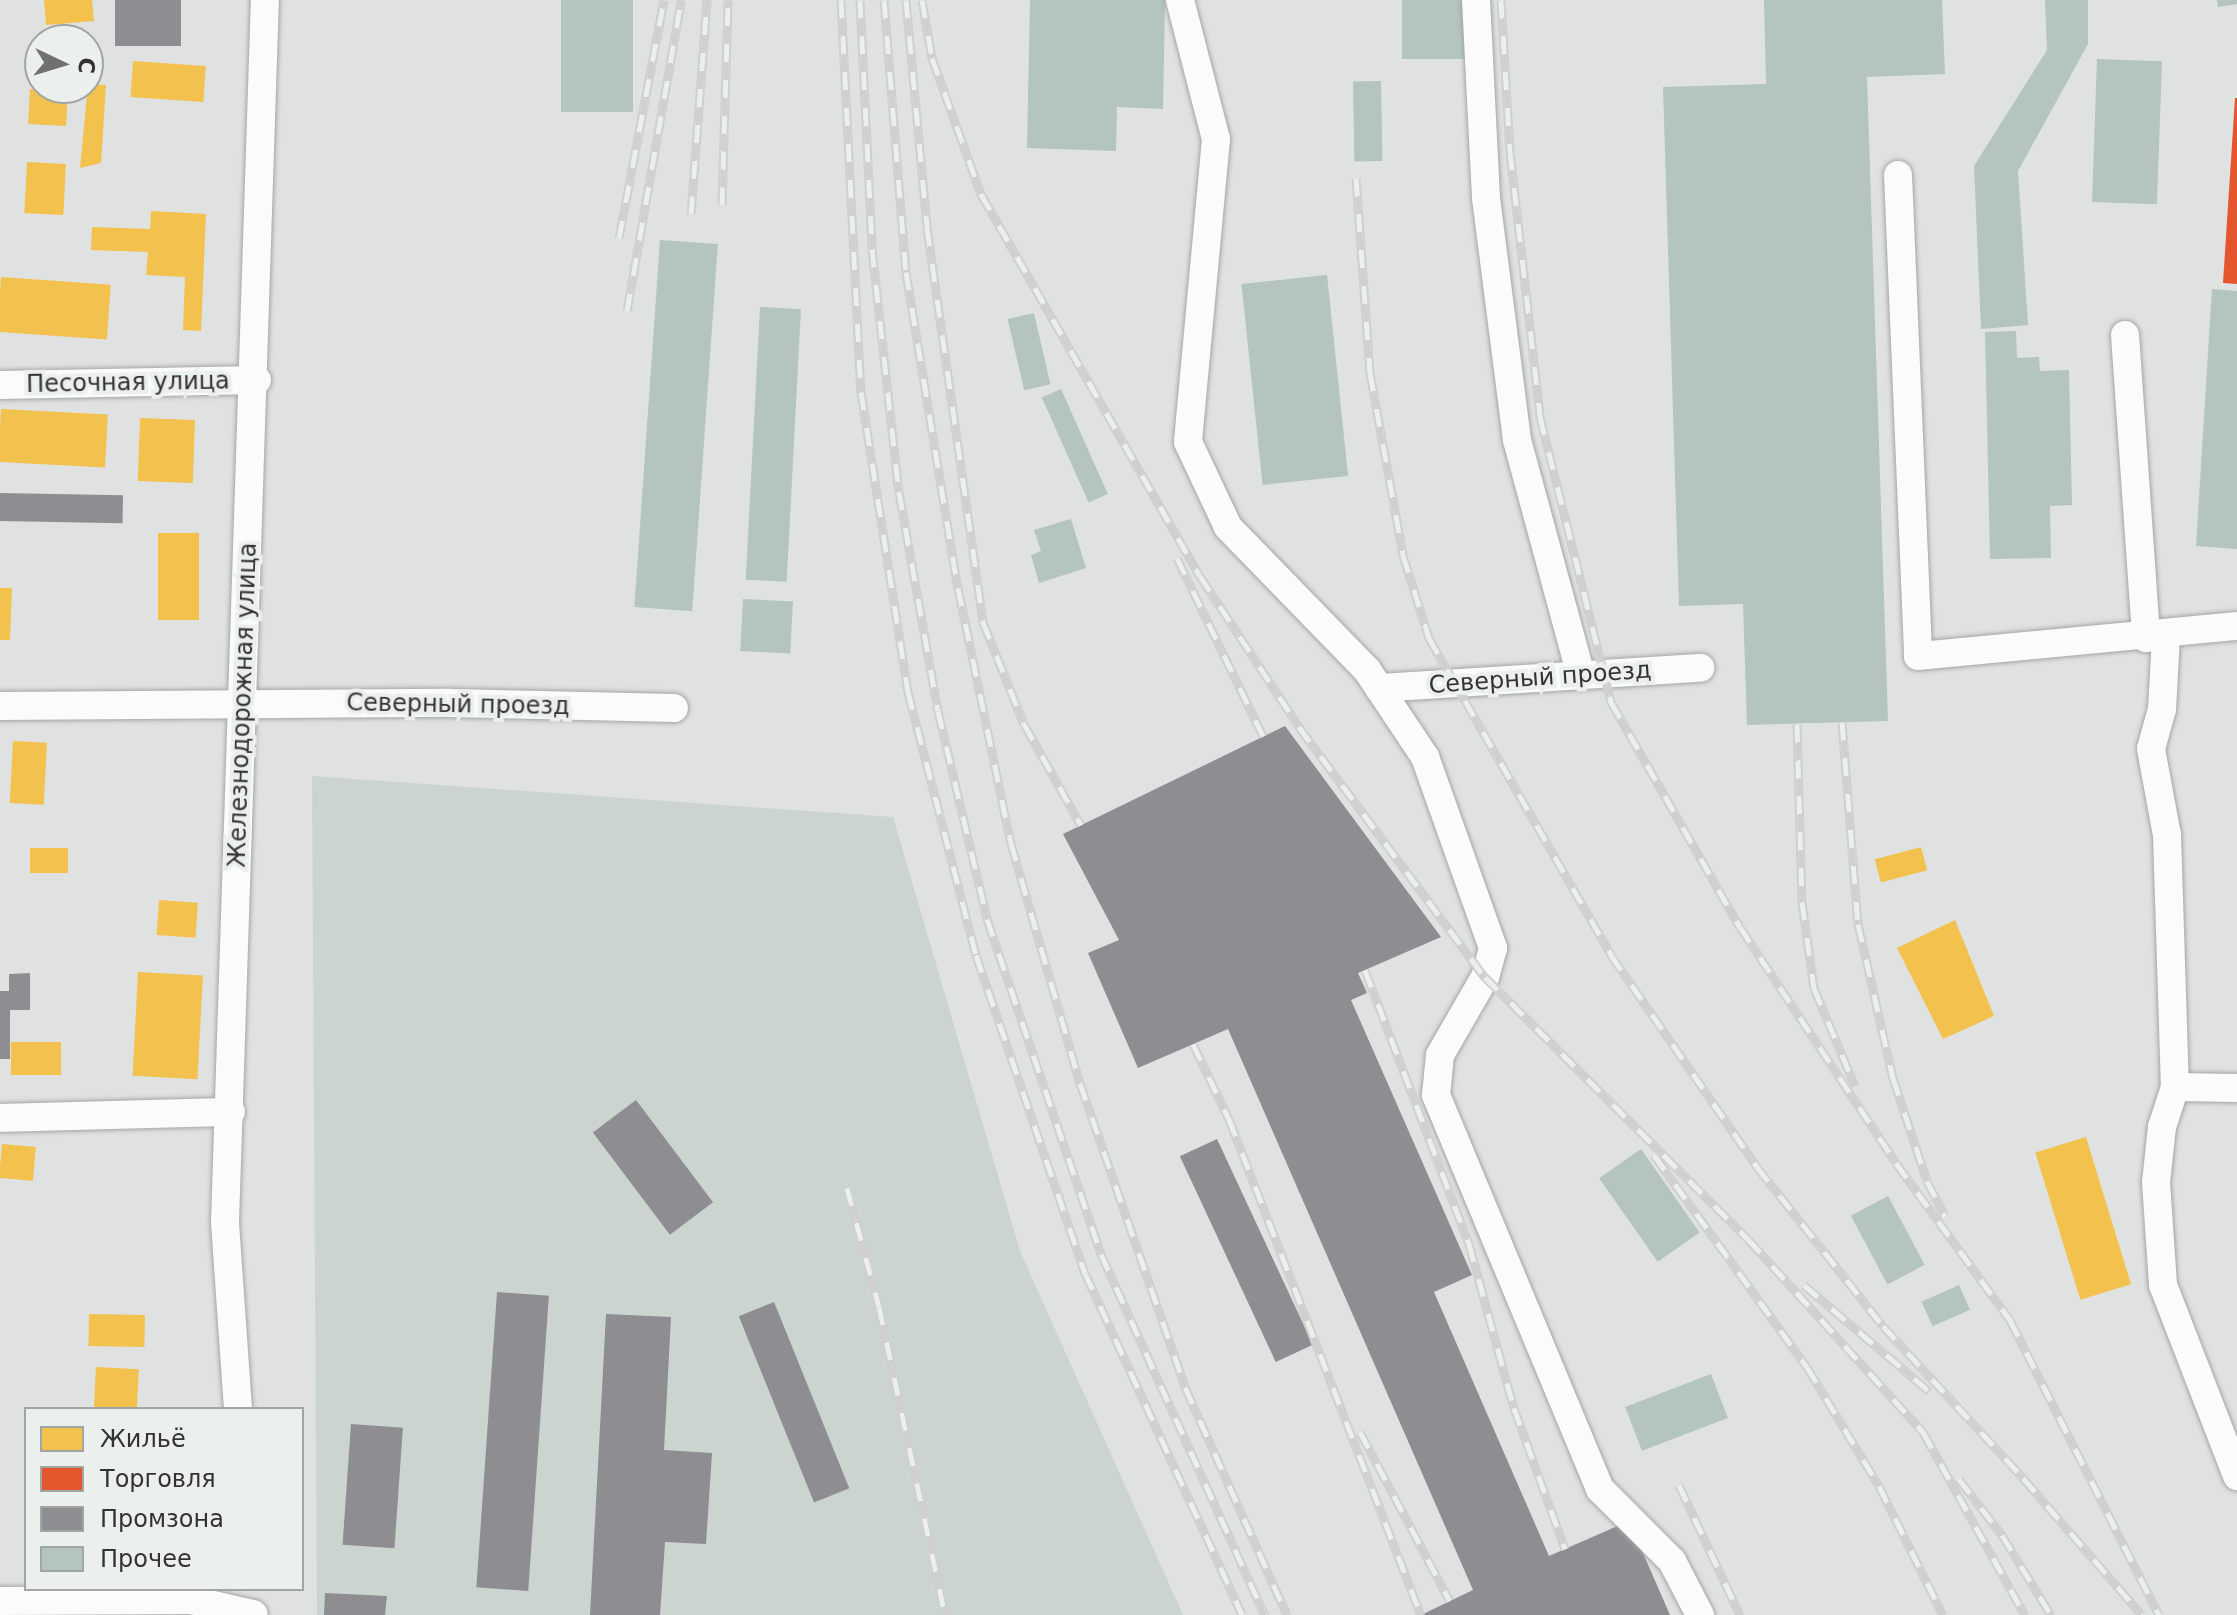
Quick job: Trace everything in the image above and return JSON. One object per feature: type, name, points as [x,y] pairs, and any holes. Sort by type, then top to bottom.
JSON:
[{"type":"street","name":"Железнодорожная улица","points":[[238,1407],[225,1222],[242,704],[257,380],[265,0]]},
{"type":"street","points":[[1180,0],[1216,139],[1188,442],[1228,527],[1379,688],[1425,757],[1493,948],[1485,977],[1440,1055],[1436,1095],[1600,1489],[1672,1561],[1700,1615]]},
{"type":"street","points":[[1476,0],[1486,198],[1517,440],[1581,675]]},
{"type":"street","points":[[1898,175],[1918,656],[2156,637],[2237,626]]},
{"type":"street","points":[[2125,335],[2162,709],[2151,749],[2167,835],[2175,1087],[2162,1127],[2156,1182],[2163,1285],[2237,1476]]},
{"type":"street","name":"Песочная улица","points":[[0,385],[257,380]]},
{"type":"street","name":"Северный проезд","points":[[1379,688],[1700,668]]},
{"type":"street","name":"Северный проезд","points":[[0,706],[242,704],[674,708]]},
{"type":"street","points":[[2175,1087],[2237,1088]]},
{"type":"street","points":[[0,1118],[231,1112]]},
{"type":"street","points":[[0,1601],[191,1600],[253,1606]]},
{"type":"shaded area","points":[[312,776],[893,817],[1020,1251],[1183,1615],[317,1615]]},
{"type":"building: Жильё","points":[[44,0],[92,0],[94,21],[46,24]]},
{"type":"building: Жильё","points":[[133,61],[206,66],[203,102],[130,97]]},
{"type":"building: Жильё","points":[[106,85],[101,163],[80,168],[86,104],[104,104]]},
{"type":"building: Жильё","points":[[29,104],[67,104],[66,126],[28,124]]},
{"type":"building: Жильё","points":[[27,162],[66,164],[63,215],[24,213]]},
{"type":"building: Жильё","points":[[151,211],[206,214],[201,331],[183,330],[185,277],[146,275],[148,252],[91,250],[92,227],[150,229]]},
{"type":"building: Жильё","points":[[1,277],[111,285],[107,340],[0,332]]},
{"type":"building: Жильё","points":[[1,409],[108,415],[105,468],[0,462]]},
{"type":"building: Жильё","points":[[140,418],[195,420],[193,483],[138,481]]},
{"type":"building: Жильё","points":[[158,533],[199,533],[199,620],[158,620]]},
{"type":"building: Жильё","points":[[0,588],[12,588],[10,640],[0,640]]},
{"type":"building: Жильё","points":[[13,741],[47,743],[44,805],[10,803]]},
{"type":"building: Жильё","points":[[1921,847],[1927,870],[1881,883],[1875,859]]},
{"type":"building: Жильё","points":[[30,848],[68,848],[68,873],[30,873]]},
{"type":"building: Жильё","points":[[159,900],[198,903],[195,938],[157,935]]},
{"type":"building: Жильё","points":[[1955,920],[1994,1016],[1943,1039],[1897,948]]},
{"type":"building: Жильё","points":[[138,972],[203,975],[197,1079],[133,1076]]},
{"type":"building: Жильё","points":[[11,1042],[61,1042],[61,1075],[11,1075]]},
{"type":"building: Жильё","points":[[2086,1137],[2131,1284],[2080,1300],[2035,1152]]},
{"type":"building: Жильё","points":[[2,1144],[36,1147],[33,1181],[0,1178]]},
{"type":"building: Жильё","points":[[89,1314],[145,1315],[144,1347],[88,1346]]},
{"type":"building: Жильё","points":[[96,1367],[139,1369],[137,1407],[94,1407]]},
{"type":"building: Торговля","points":[[2237,98],[2237,284],[2223,283]]},
{"type":"building: Промзона","points":[[115,0],[181,0],[181,46],[115,46]]},
{"type":"building: Промзона","points":[[0,493],[123,495],[122,523],[0,521]]},
{"type":"building: Промзона","points":[[1285,726],[1441,937],[1358,973],[1367,993],[1351,1000],[1472,1275],[1434,1292],[1549,1556],[1629,1521],[1670,1615],[1421,1615],[1473,1590],[1228,1029],[1138,1068],[1088,953],[1119,940],[1063,834]]},
{"type":"building: Промзона","points":[[30,973],[30,1010],[10,1010],[10,1059],[0,1059],[0,991],[9,991],[9,974]]},
{"type":"building: Промзона","points":[[636,1100],[713,1202],[670,1235],[593,1132]]},
{"type":"building: Промзона","points":[[1217,1139],[1313,1345],[1276,1362],[1180,1156]]},
{"type":"building: Промзона","points":[[497,1292],[549,1296],[528,1591],[476,1587]]},
{"type":"building: Промзона","points":[[774,1302],[849,1488],[814,1503],[739,1316]]},
{"type":"building: Промзона","points":[[606,1314],[671,1317],[664,1450],[712,1453],[706,1544],[665,1542],[660,1615],[590,1615]]},
{"type":"building: Промзона","points":[[351,1424],[403,1428],[394,1548],[343,1545]]},
{"type":"building: Промзона","points":[[325,1593],[387,1596],[385,1615],[324,1615]]},
{"type":"building: Прочее","points":[[561,0],[633,0],[633,112],[561,112]]},
{"type":"building: Прочее","points":[[1030,0],[1165,0],[1163,109],[1117,107],[1116,151],[1027,148]]},
{"type":"building: Прочее","points":[[1402,0],[1465,0],[1465,59],[1402,59]]},
{"type":"building: Прочее","points":[[1764,0],[1942,0],[1945,74],[1867,77],[1888,721],[1747,725],[1743,604],[1679,606],[1663,87],[1766,84]]},
{"type":"building: Прочее","points":[[2045,0],[2088,0],[2088,44],[2018,171],[2028,325],[1981,329],[1974,166],[2047,50]]},
{"type":"building: Прочее","points":[[2217,0],[2237,0],[2237,4],[2218,7]]},
{"type":"building: Прочее","points":[[2097,59],[2162,61],[2157,204],[2092,202]]},
{"type":"building: Прочее","points":[[1353,81],[1381,81],[1382,161],[1354,161]]},
{"type":"building: Прочее","points":[[660,240],[718,244],[692,611],[634,607]]},
{"type":"building: Прочее","points":[[1327,275],[1348,476],[1263,485],[1241,284]]},
{"type":"building: Прочее","points":[[2212,289],[2237,291],[2237,549],[2196,546]]},
{"type":"building: Прочее","points":[[760,307],[801,309],[787,582],[746,580]]},
{"type":"building: Прочее","points":[[1034,313],[1050,384],[1024,390],[1008,319]]},
{"type":"building: Прочее","points":[[2016,331],[2017,358],[2039,357],[2040,371],[2069,370],[2072,505],[2050,506],[2051,558],[1990,559],[1985,332]]},
{"type":"building: Прочее","points":[[1061,389],[1108,494],[1089,503],[1042,398]]},
{"type":"building: Прочее","points":[[1071,519],[1086,568],[1039,583],[1031,555],[1041,551],[1034,530]]},
{"type":"building: Прочее","points":[[743,599],[793,602],[790,654],[740,651]]},
{"type":"building: Прочее","points":[[1641,1149],[1700,1233],[1658,1262],[1599,1178]]},
{"type":"building: Прочее","points":[[1888,1196],[1925,1265],[1888,1285],[1851,1216]]},
{"type":"building: Прочее","points":[[1959,1285],[1970,1310],[1933,1326],[1922,1302]]},
{"type":"building: Прочее","points":[[1711,1374],[1728,1418],[1642,1451],[1625,1407]]},
{"type":"railway","points":[[619,238],[664,0]]},
{"type":"railway","points":[[627,311],[681,0]]},
{"type":"railway","points":[[691,214],[707,0]]},
{"type":"railway","points":[[722,205],[728,0]]},
{"type":"railway","points":[[841,0],[861,392],[908,692],[976,955],[1085,1273],[1242,1615]]},
{"type":"railway","points":[[860,0],[872,249],[899,492],[938,711],[987,919],[1101,1254],[1265,1615]]},
{"type":"railway","points":[[884,0],[906,272],[958,588],[1011,843],[1080,1083],[1185,1387],[1287,1615]]},
{"type":"railway","points":[[906,0],[927,228],[983,622],[1024,724],[1081,825]]},
{"type":"railway","points":[[922,0],[932,58],[981,194],[1200,576],[1299,727],[1485,977],[1748,1239],[1923,1432],[2025,1615]]},
{"type":"railway","points":[[1501,0],[1510,152],[1540,417],[1611,702],[1740,927],[1896,1163],[2010,1320],[2159,1615]]},
{"type":"railway","points":[[1356,178],[1370,373],[1403,555],[1429,638],[1611,955],[1757,1167],[1883,1326],[2029,1484]]},
{"type":"railway","points":[[1177,558],[1263,736]]},
{"type":"railway","points":[[1842,722],[1858,924],[1893,1078],[1927,1181],[1945,1216]]},
{"type":"railway","points":[[1797,724],[1802,902],[1814,988],[1855,1086]]},
{"type":"railway","points":[[1365,970],[1469,1244],[1514,1408],[1565,1549]]},
{"type":"railway","points":[[1193,1044],[1229,1119],[1421,1615]]},
{"type":"railway","points":[[1654,1155],[1807,1367],[1879,1486],[1943,1615]]},
{"type":"railway","points":[[847,1188],[879,1307],[945,1615]]},
{"type":"railway","points":[[1804,1285],[1929,1391]]},
{"type":"railway","points":[[1360,1432],[1450,1601]]},
{"type":"railway","points":[[2023,1478],[2142,1615]]},
{"type":"railway","points":[[1959,1479],[2002,1535],[2051,1615]]},
{"type":"railway","points":[[1679,1485],[1740,1615]]}]
